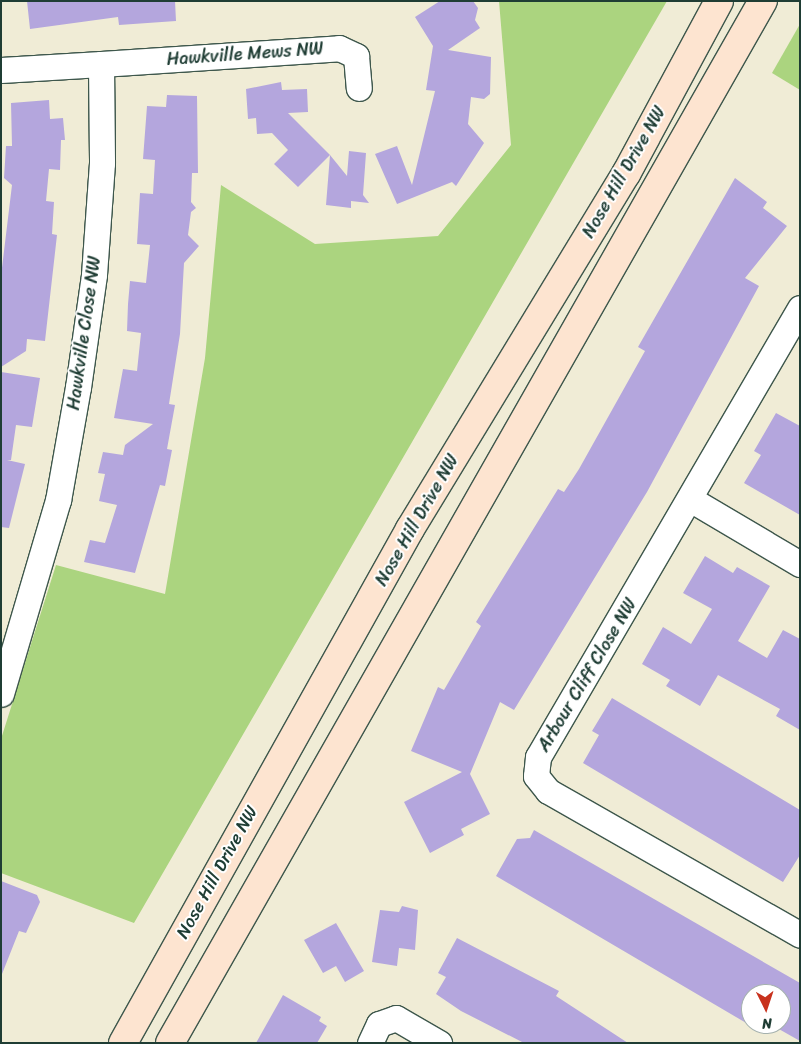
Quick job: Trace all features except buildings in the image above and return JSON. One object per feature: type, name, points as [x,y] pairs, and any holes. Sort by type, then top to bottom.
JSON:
[{"type":"main road","name":"Nose Hill Drive NW","points":[[123,1043],[410,529],[626,174],[719,1]]},
{"type":"main road","points":[[170,1043],[763,1]]},
{"type":"street","name":"Hawkville Mews NW","points":[[102,64],[339,48],[356,56],[359,88]]},
{"type":"street","points":[[1,70],[102,64]]},
{"type":"street","name":"Hawkville Close NW","points":[[1,694],[58,500],[78,388],[94,266],[102,164],[102,64]]},
{"type":"street","name":"Arbour Cliff Close NW","points":[[800,308],[538,757],[536,776],[548,791],[800,935]]},
{"type":"street","points":[[690,499],[800,564]]},
{"type":"street","points":[[370,1043],[379,1024],[396,1018],[438,1043]]},
{"type":"green space","points":[[499,1],[667,1],[134,923],[1,873],[1,739],[56,565],[165,594],[205,358],[221,185],[315,244],[438,236],[511,145]]},
{"type":"green space","points":[[800,24],[800,90],[772,73]]}]
